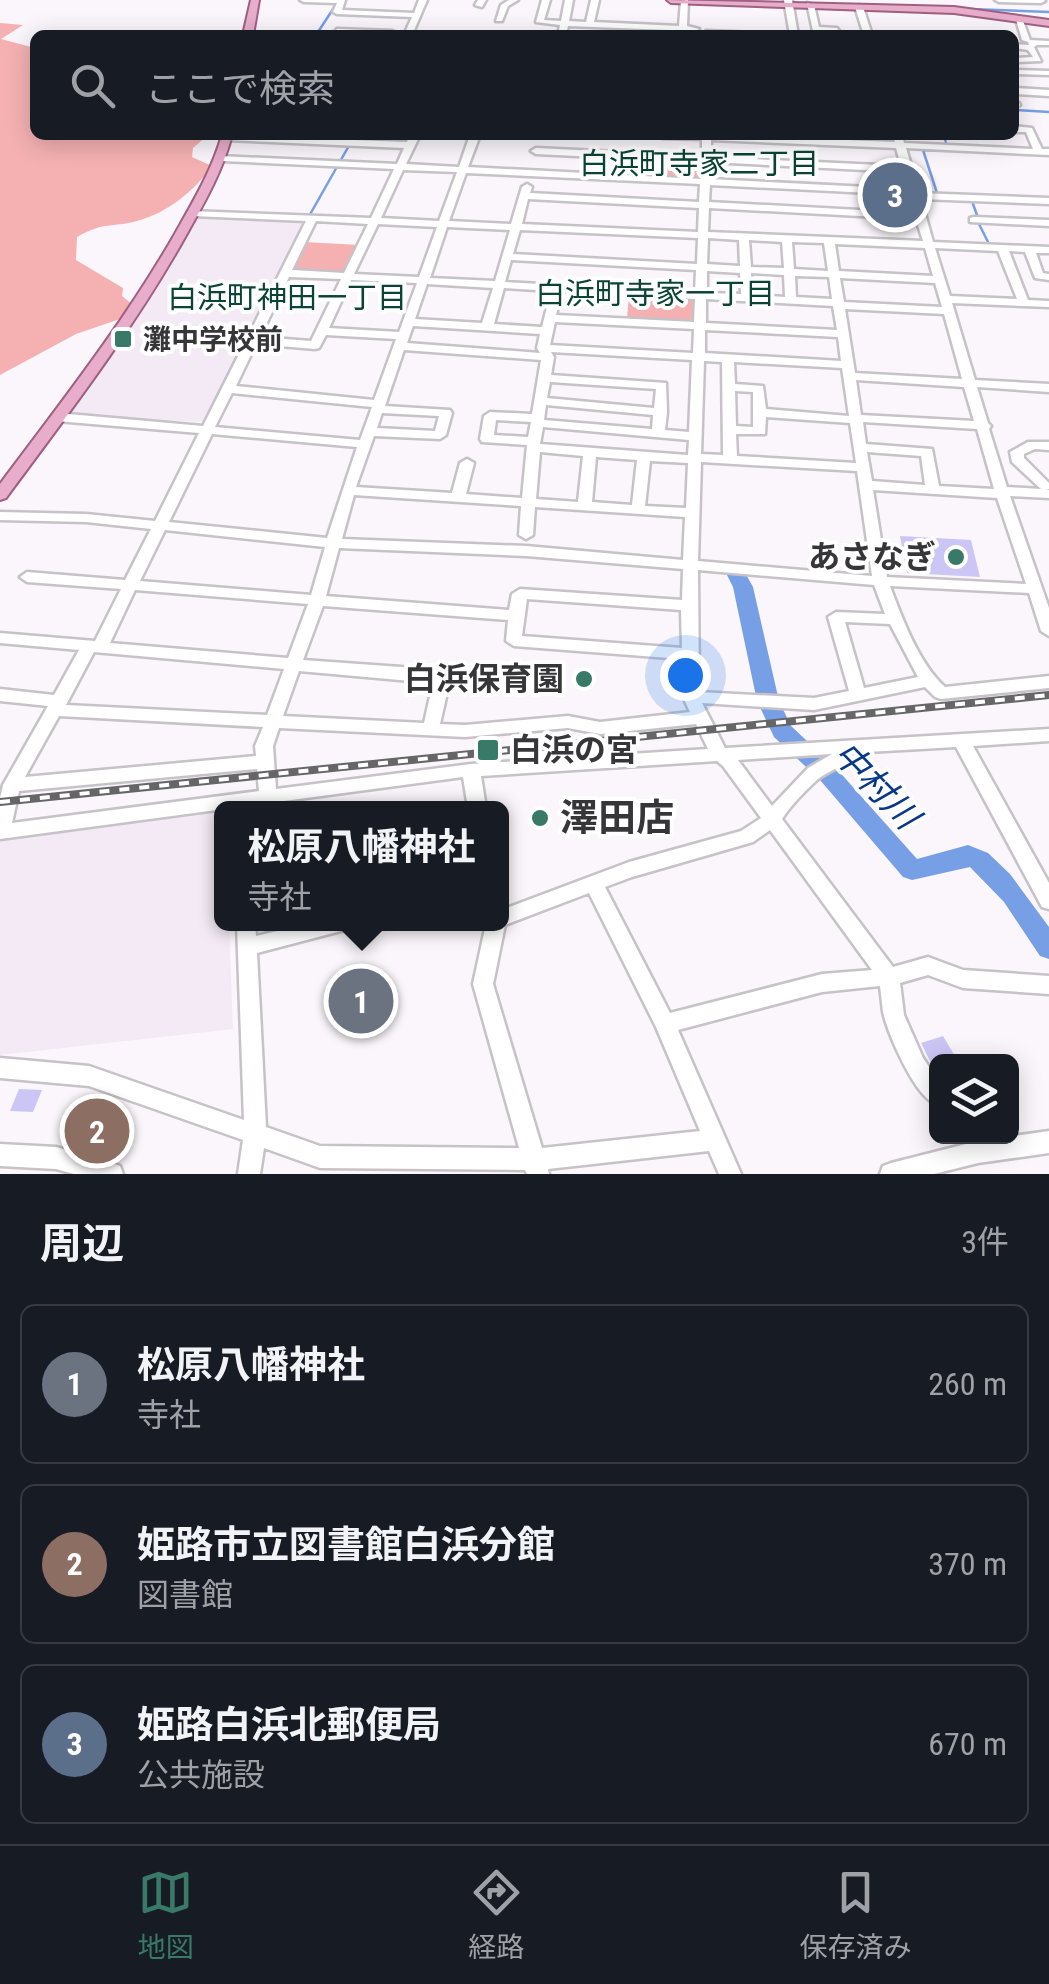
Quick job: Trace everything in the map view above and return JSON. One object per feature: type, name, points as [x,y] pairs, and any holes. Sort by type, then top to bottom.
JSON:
[{"type":"main road","points":[[249,30],[255,0]]},
{"type":"main road","points":[[672,0],[968,7],[1049,24]]},
{"type":"main road","points":[[0,495],[135,314],[222,158],[225,140]]},
{"type":"street","points":[[304,0],[342,1],[337,12],[417,15]]},
{"type":"street","points":[[408,30],[424,0]]},
{"type":"street","points":[[499,19],[505,5],[514,0]]},
{"type":"street","points":[[546,0],[540,22],[604,30],[696,29]]},
{"type":"street","points":[[563,30],[569,0]]},
{"type":"street","points":[[590,22],[595,0]]},
{"type":"street","points":[[684,0],[684,28]]},
{"type":"street","points":[[999,0],[1042,4]]},
{"type":"street","points":[[789,2],[793,30]]},
{"type":"street","points":[[810,5],[816,28],[837,30]]},
{"type":"street","points":[[860,7],[867,30]]},
{"type":"street","points":[[340,30],[358,23],[369,13]]},
{"type":"street","points":[[1018,18],[1029,42],[1049,43]]},
{"type":"street","points":[[358,23],[389,30]]},
{"type":"street","points":[[1019,47],[1031,48],[1038,59],[1019,60]]},
{"type":"street","points":[[1019,74],[1047,82]]},
{"type":"street","points":[[1019,82],[1047,82]]},
{"type":"street","points":[[1019,92],[1031,93],[1047,82]]},
{"type":"street","points":[[1031,93],[1036,104]]},
{"type":"street","points":[[1019,129],[1029,130],[1044,152]]},
{"type":"street","points":[[252,340],[315,345],[325,331],[412,140]]},
{"type":"street","points":[[268,794],[264,746],[272,720],[317,600],[330,543],[348,491],[473,140]]},
{"type":"street","points":[[487,327],[539,140]]},
{"type":"street","points":[[707,140],[700,205],[704,237],[690,565],[691,697],[719,754],[774,818],[888,977],[894,1016],[915,1064],[929,1084]]},
{"type":"street","points":[[778,140],[848,144],[899,140],[1044,152]]},
{"type":"street","points":[[899,140],[993,460],[1049,631]]},
{"type":"street","points":[[848,144],[852,161]]},
{"type":"street","points":[[536,151],[906,164]]},
{"type":"street","points":[[222,158],[1049,200]]},
{"type":"street","points":[[525,196],[921,216]]},
{"type":"street","points":[[965,197],[983,248]]},
{"type":"street","points":[[192,213],[1049,250]]},
{"type":"street","points":[[214,806],[1,832],[12,785],[131,585],[309,219]]},
{"type":"street","points":[[974,220],[1049,224]]},
{"type":"street","points":[[660,265],[663,235]]},
{"type":"street","points":[[744,236],[747,298]]},
{"type":"street","points":[[787,238],[792,300]]},
{"type":"street","points":[[830,242],[880,581],[895,619],[928,681],[941,693],[1049,682]]},
{"type":"street","points":[[1002,248],[1024,302]]},
{"type":"street","points":[[1030,250],[1038,276],[1049,276]]},
{"type":"street","points":[[508,257],[940,280]]},
{"type":"street","points":[[284,273],[839,304],[1049,304]]},
{"type":"street","points":[[526,535],[536,421],[557,288]]},
{"type":"street","points":[[623,322],[626,292]]},
{"type":"street","points":[[403,335],[487,327],[623,322],[843,334]]},
{"type":"street","points":[[746,329],[746,360]]},
{"type":"street","points":[[325,331],[403,335],[545,352],[794,362],[848,371],[1049,388]]},
{"type":"street","points":[[792,332],[794,362]]},
{"type":"street","points":[[728,358],[730,460]]},
{"type":"street","points":[[544,378],[662,386],[658,433]]},
{"type":"street","points":[[729,387],[759,389],[762,414],[760,431],[730,430]]},
{"type":"street","points":[[58,417],[367,438],[440,435],[446,413],[228,389]]},
{"type":"street","points":[[539,400],[661,412]]},
{"type":"street","points":[[762,414],[984,426]]},
{"type":"street","points":[[697,437],[490,416],[487,439],[590,452],[863,467]]},
{"type":"street","points":[[1017,460],[1017,452],[1024,447],[1049,446]]},
{"type":"street","points":[[860,448],[926,452],[934,489]]},
{"type":"street","points":[[585,506],[590,452]]},
{"type":"street","points":[[638,509],[644,456]]},
{"type":"street","points":[[993,460],[1017,460],[1044,490]]},
{"type":"street","points":[[458,498],[466,463]]},
{"type":"street","points":[[1030,472],[1049,467]]},
{"type":"street","points":[[866,485],[1005,492],[1044,490]]},
{"type":"street","points":[[348,491],[693,512]]},
{"type":"street","points":[[0,516],[162,525],[330,543],[526,551],[880,581],[1036,589]]},
{"type":"street","points":[[28,577],[516,616]]},
{"type":"street","points":[[689,606],[520,594],[514,641],[690,654]]},
{"type":"street","points":[[858,694],[836,617],[895,619]]},
{"type":"street","points":[[0,638],[499,683]]},
{"type":"street","points":[[432,727],[443,676]]},
{"type":"street","points":[[691,697],[814,704],[928,681]]},
{"type":"street","points":[[0,696],[58,706],[466,730],[568,722],[600,728],[702,718]]},
{"type":"street","points":[[248,801],[268,794],[471,770],[1049,735]]},
{"type":"street","points":[[961,740],[1049,901]]},
{"type":"street","points":[[509,915],[629,870],[747,837],[774,818],[780,806],[814,773],[840,758],[844,747]]},
{"type":"street","points":[[12,785],[265,762]]},
{"type":"street","points":[[471,770],[476,801]]},
{"type":"street","points":[[594,884],[664,1024],[730,1174]]},
{"type":"street","points":[[247,931],[255,1131],[249,1174]]},
{"type":"street","points":[[248,947],[310,931]]},
{"type":"street","points":[[494,931],[483,984],[538,1166]]},
{"type":"street","points":[[664,1024],[822,983],[888,977],[928,966],[963,979],[1049,985]]},
{"type":"street","points":[[0,1068],[89,1076],[255,1131],[320,1157],[538,1166],[715,1140]]},
{"type":"street","points":[[1019,1143],[1049,1142]]},
{"type":"street","points":[[891,1174],[972,1144]]},
{"type":"street","points":[[0,1155],[56,1158],[112,1174]]},
{"type":"shaded area","points":[[0,23],[23,25],[1,39],[30,47],[30,140],[202,140],[193,148],[192,157],[212,166],[189,192],[160,212],[77,237],[76,260],[123,288],[122,296],[133,305],[120,319],[76,334],[0,375]]},
{"type":"shaded area","points":[[639,158],[699,160],[699,179],[636,176]]},
{"type":"shaded area","points":[[196,217],[304,222],[205,422],[67,416],[141,312]]},
{"type":"shaded area","points":[[304,242],[360,245],[347,272],[293,271],[290,268]]},
{"type":"shaded area","points":[[629,294],[694,298],[694,323],[627,319]]},
{"type":"shaded area","points":[[214,811],[214,931],[229,931],[233,1029],[0,1055],[0,840]]},
{"type":"building","name":"あさなぎ","points":[[900,536],[971,540],[980,577],[907,573]]},
{"type":"building","points":[[943,1036],[954,1054],[929,1054],[929,1059],[921,1043]]},
{"type":"building","points":[[19,1089],[42,1090],[33,1112],[10,1111]]},
{"type":"waterway","points":[[319,30],[339,0]]},
{"type":"waterway","points":[[713,0],[782,3]]},
{"type":"waterway","points":[[970,9],[1049,12]]},
{"type":"waterway","points":[[1019,110],[1049,112]]},
{"type":"waterway","points":[[308,218],[352,140]]},
{"type":"waterway","points":[[697,235],[702,140]]},
{"type":"waterway","points":[[937,193],[923,150],[948,151]]},
{"type":"waterway","points":[[973,204],[978,218]]},
{"type":"waterway","points":[[311,222],[356,223]]},
{"type":"waterway","points":[[979,224],[990,246]]},
{"type":"waterway","points":[[272,289],[303,226]]},
{"type":"waterway","points":[[515,230],[596,233]]},
{"type":"waterway","points":[[211,410],[238,356]]},
{"type":"waterway","name":"中村川","points":[[736,573],[743,587],[768,701],[782,731],[828,774],[912,870],[968,855],[979,860],[1013,895],[1049,948]]},
{"type":"railway","points":[[0,802],[1049,695]]},
{"type":"place","name":"姫路白浜北郵便局","points":[[895,195]]},
{"type":"place","name":"灘中学校前","points":[[123,339]]},
{"type":"place","name":"あさなぎ","points":[[956,557]]},
{"type":"place","name":"白浜保育園","points":[[584,679]]},
{"type":"place","name":"白浜の宮","points":[[488,750]]},
{"type":"place","name":"澤田店","points":[[540,818]]},
{"type":"place","name":"松原八幡神社","points":[[361,1001]]},
{"type":"place","name":"姫路市立図書館白浜分館","points":[[97,1131]]},
{"type":"district","name":"白浜町寺家二丁目","points":[[699,164]]},
{"type":"district","name":"白浜町寺家一丁目","points":[[655,294]]},
{"type":"district","name":"白浜町神田一丁目","points":[[287,298]]}]
